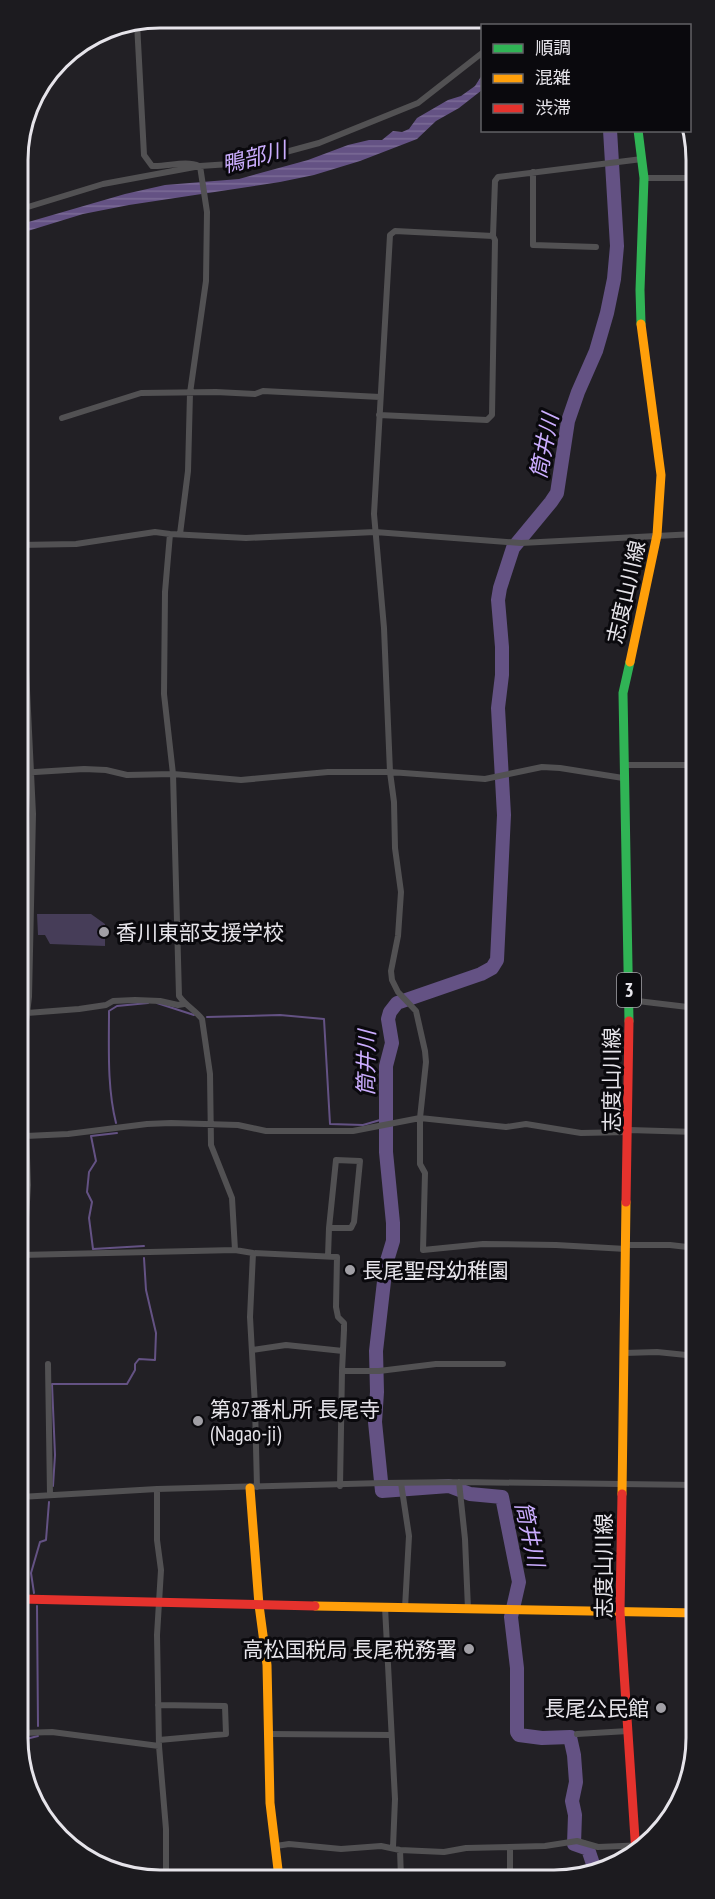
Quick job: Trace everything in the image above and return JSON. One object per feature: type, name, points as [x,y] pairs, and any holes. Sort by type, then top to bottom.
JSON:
[{"type":"main road","name":"志度山川線","points":[[635,1843],[620,1612],[630,1000],[623,778],[623,693],[657,535],[661,475],[643,339],[640,290],[644,178],[639,132]]},
{"type":"main road","points":[[253,1488],[259,1605],[267,1665],[271,1814],[278,1870]]},
{"type":"main road","points":[[28,1599],[686,1613]]},
{"type":"street","points":[[136,31],[144,155],[152,166],[164,167],[190,163],[200,168]]},
{"type":"street","points":[[29,207],[103,184],[259,160],[309,146],[418,103],[481,56]]},
{"type":"street","points":[[380,415],[487,420],[492,415],[495,240],[493,237],[495,181],[498,177],[643,159]]},
{"type":"street","points":[[180,534],[188,471],[190,393],[206,280],[206,204],[200,168]]},
{"type":"street","points":[[533,172],[533,245],[596,247]]},
{"type":"street","points":[[644,178],[686,178]]},
{"type":"street","points":[[493,237],[395,231],[390,236],[380,397],[375,532],[384,628],[395,848],[401,892],[398,936],[391,971],[392,980],[402,996],[410,1003],[418,1018],[426,1062],[420,1118],[420,1164],[425,1173],[423,1250],[483,1244],[686,1247]]},
{"type":"street","points":[[62,418],[141,393],[255,394],[270,392],[380,397]]},
{"type":"street","points":[[29,545],[76,544],[154,531],[170,534],[273,538],[375,532],[512,543],[686,534]]},
{"type":"street","points":[[170,534],[165,592],[165,694],[173,774],[179,996],[184,1004],[197,1012],[202,1019],[210,1074],[211,1145],[232,1198],[236,1251]]},
{"type":"street","points":[[28,974],[33,857],[29,745]]},
{"type":"street","points":[[623,765],[686,765]]},
{"type":"street","points":[[30,773],[84,769],[127,774],[173,774],[241,780],[328,772],[390,772],[485,778],[551,767],[623,778]]},
{"type":"street","points":[[630,1000],[686,1007]]},
{"type":"street","points":[[28,1013],[106,1005],[113,1001],[160,1001],[184,1004]]},
{"type":"street","points":[[28,1136],[147,1124],[238,1125],[266,1131],[366,1129],[420,1118],[506,1127],[526,1124],[581,1133],[686,1132]]},
{"type":"street","points":[[328,1256],[329,1228],[336,1160],[360,1161],[354,1222],[351,1228],[329,1228]]},
{"type":"street","points":[[28,1259],[236,1251],[337,1257],[336,1307],[338,1317],[344,1323],[340,1486]]},
{"type":"street","points":[[252,1252],[250,1317],[255,1406],[253,1488]]},
{"type":"street","points":[[252,1350],[286,1345],[343,1351]]},
{"type":"street","points":[[624,1353],[657,1352],[686,1355]]},
{"type":"street","points":[[48,1364],[50,1495]]},
{"type":"street","points":[[342,1371],[376,1371],[436,1364],[503,1365]]},
{"type":"street","points":[[459,1482],[465,1539],[468,1609]]},
{"type":"street","points":[[28,1496],[157,1489],[340,1486],[383,1483],[402,1486],[459,1482],[686,1485]]},
{"type":"street","points":[[402,1486],[410,1548],[405,1608]]},
{"type":"street","points":[[157,1489],[157,1540],[161,1570],[157,1635],[159,1743],[166,1829],[166,1870]]},
{"type":"street","points":[[385,1607],[400,1870]]},
{"type":"street","points":[[28,1733],[52,1732],[159,1743],[226,1734],[225,1706],[159,1705]]},
{"type":"street","points":[[577,1734],[628,1731]]},
{"type":"street","points":[[269,1734],[391,1735]]},
{"type":"street","points":[[276,1846],[290,1844],[327,1849],[381,1846],[444,1852],[466,1848],[577,1841],[626,1849]]},
{"type":"street","points":[[510,1847],[510,1870]]},
{"type":"shaded area","points":[[481,77],[481,91],[459,108],[436,121],[417,139],[360,161],[314,175],[280,182],[83,214],[29,231],[29,222],[125,194],[165,185],[239,179],[308,160],[348,145],[369,140],[382,140],[393,131],[402,132],[409,129],[417,118],[448,100],[461,96],[475,86]]},
{"type":"shaded area","points":[[37,914],[91,914],[105,924],[105,946],[50,944],[45,935],[38,935]]},
{"type":"waterway","name":"筒井川","points":[[593,1865],[588,1849],[574,1844],[575,1815],[572,1801],[576,1782],[570,1737],[542,1738],[519,1735],[517,1732],[517,1668],[511,1617],[519,1582],[502,1497],[470,1494],[449,1486],[382,1491],[375,1422],[376,1351],[386,1264],[393,1241],[386,1152],[386,1066],[392,1043],[388,1019],[397,1003],[481,974],[492,968],[497,960],[504,815],[498,708],[502,675],[498,600],[513,548],[557,493],[568,421],[596,351],[607,313],[614,279],[617,246],[610,132]]},
{"type":"waterway","points":[[116,1123],[110,1081],[109,1011],[117,1006],[148,1003]]},
{"type":"waterway","points":[[157,1003],[194,1015]]},
{"type":"waterway","points":[[207,1017],[280,1015],[324,1019],[330,1124],[363,1125],[387,1118]]},
{"type":"waterway","points":[[117,1133],[91,1136],[96,1161],[89,1172],[87,1192],[92,1202],[89,1218],[93,1249],[144,1246]]},
{"type":"waterway","points":[[53,1486],[55,1455],[52,1384],[127,1384],[139,1359],[155,1360],[156,1333],[146,1290],[144,1258]]},
{"type":"waterway","points":[[34,1593],[31,1573],[40,1542],[46,1540],[49,1502]]},
{"type":"waterway","points":[[37,1606],[38,1726]]},
{"type":"waterway","points":[[28,1738],[38,1736]]},
{"type":"traffic: fast","points":[[638,132],[644,178],[641,324]]},
{"type":"traffic: fast","points":[[629,1021],[623,693],[630,662]]},
{"type":"traffic: slow","points":[[630,662],[657,535],[661,475],[641,324]]},
{"type":"traffic: slow","points":[[622,1494],[626,1202]]},
{"type":"traffic: slow","points":[[250,1488],[259,1605],[267,1665],[270,1803],[278,1870]]},
{"type":"traffic: slow","points":[[315,1606],[686,1613]]},
{"type":"traffic: jam","points":[[626,1202],[629,1021]]},
{"type":"traffic: jam","points":[[622,1494],[620,1612],[635,1843]]},
{"type":"traffic: jam","points":[[28,1599],[315,1606]]},
{"type":"place","name":"香川東部支援学校","points":[[104,932]]},
{"type":"place","name":"長尾聖母幼稚園","points":[[350,1270]]},
{"type":"place","name":"第87番札所 長尾寺 (Nagao-ji)","points":[[198,1421]]},
{"type":"place","name":"高松国税局 長尾税務署","points":[[469,1649]]},
{"type":"place","name":"長尾公民館","points":[[661,1708]]},
{"type":"water label","name":"鴨部川","points":[[254,157]]}]
